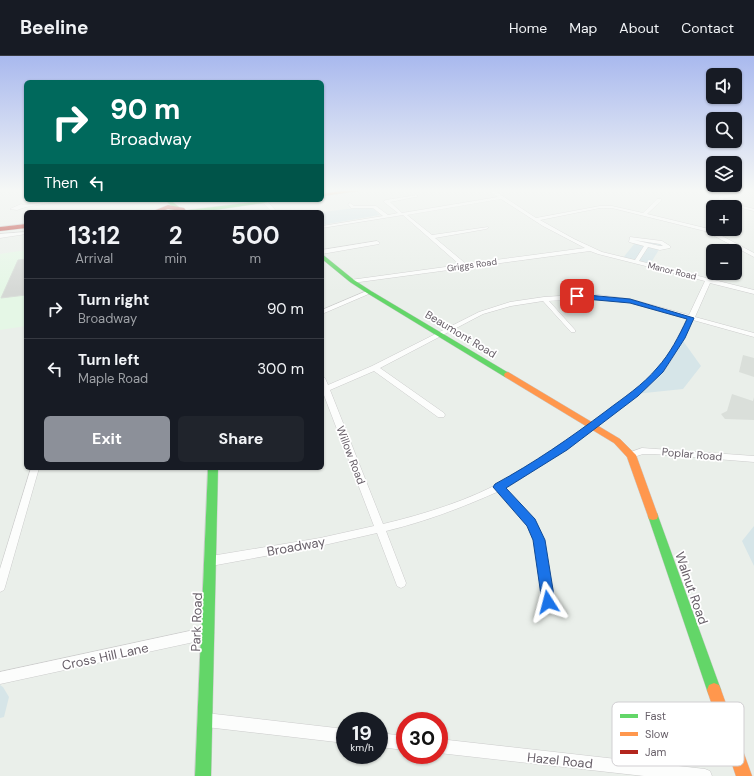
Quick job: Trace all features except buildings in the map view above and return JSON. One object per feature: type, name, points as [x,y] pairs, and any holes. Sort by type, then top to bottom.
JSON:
[{"type":"street","points":[[324,227],[336,225]]},
{"type":"street","points":[[415,225],[465,266]]},
{"type":"street","name":"Manor Road","points":[[546,225],[592,249],[636,262],[754,292]]},
{"type":"street","points":[[684,225],[707,230],[754,255]]},
{"type":"street","points":[[0,229],[24,226]]},
{"type":"street","points":[[431,237],[486,228]]},
{"type":"street","points":[[0,236],[24,233]]},
{"type":"street","name":"Manor Road","points":[[638,238],[668,247],[664,249],[647,245],[630,239],[638,238]]},
{"type":"street","points":[[324,252],[377,243]]},
{"type":"street","name":"Manor Road","points":[[636,262],[647,245]]},
{"type":"street","name":"Griggs Road","points":[[352,281],[592,249]]},
{"type":"street","name":"Beaumont Road","points":[[324,258],[352,281],[369,292],[591,426]]},
{"type":"street","name":"Broadway","points":[[211,560],[318,543],[380,530],[471,499],[498,487],[546,459],[634,394],[660,370],[679,343],[708,281]]},
{"type":"street","points":[[324,310],[369,292]]},
{"type":"street","points":[[325,389],[375,368],[489,310],[510,304],[544,299],[577,296],[607,298],[644,304],[754,335]]},
{"type":"street","points":[[544,299],[573,330]]},
{"type":"street","points":[[375,368],[441,415]]},
{"type":"street","name":"Willow Road","points":[[324,386],[380,530]]},
{"type":"street","name":"Walnut Road","points":[[591,426],[617,441],[631,455],[718,702]]},
{"type":"street","name":"Poplar Road","points":[[631,455],[642,451],[654,451],[754,459]]},
{"type":"street","points":[[0,587],[34,470]]},
{"type":"street","name":"Park Road","points":[[203,776],[209,633],[213,470]]},
{"type":"street","points":[[498,487],[531,523],[539,540],[548,602]]},
{"type":"street","points":[[380,530],[401,583]]},
{"type":"street","name":"Cross Hill Lane","points":[[0,678],[209,633]]},
{"type":"street","points":[[206,720],[336,735]]},
{"type":"street","name":"Hazel Road","points":[[448,747],[612,766]]},
{"type":"street","name":"Hazel Road","points":[[616,766],[705,776]]},
{"type":"street","name":"Walnut Road","points":[[740,766],[744,776]]},
{"type":"shaded area","points":[[632,238],[666,245],[660,248],[649,266],[622,259],[635,243]]},
{"type":"shaded area","points":[[24,250],[24,326],[0,330],[0,254]]},
{"type":"shaded area","points":[[681,338],[701,366],[683,389],[635,394],[660,370]]},
{"type":"shaded area","points":[[743,355],[754,358],[754,377],[739,372]]},
{"type":"shaded area","points":[[732,394],[753,401],[754,397],[754,420],[725,419],[721,414],[727,411]]},
{"type":"shaded area","points":[[754,526],[754,566],[742,541]]},
{"type":"shaded area","points":[[0,685],[9,697],[4,717],[0,718]]},
{"type":"traffic: fast","points":[[324,258],[352,281],[369,292],[508,375]]},
{"type":"traffic: fast","points":[[203,776],[213,470]]},
{"type":"traffic: fast","points":[[653,516],[714,690]]},
{"type":"traffic: slow","points":[[508,375],[617,441],[631,455],[653,516]]},
{"type":"traffic: slow","points":[[714,690],[718,702]]},
{"type":"traffic: slow","points":[[741,766],[744,776]]},
{"type":"traffic: jam","points":[[0,229],[24,226]]},
{"type":"route","points":[[548,602],[539,540],[531,523],[498,487],[529,471],[563,448],[634,394],[660,370],[673,353],[691,318],[630,301],[591,296],[577,296]]}]
